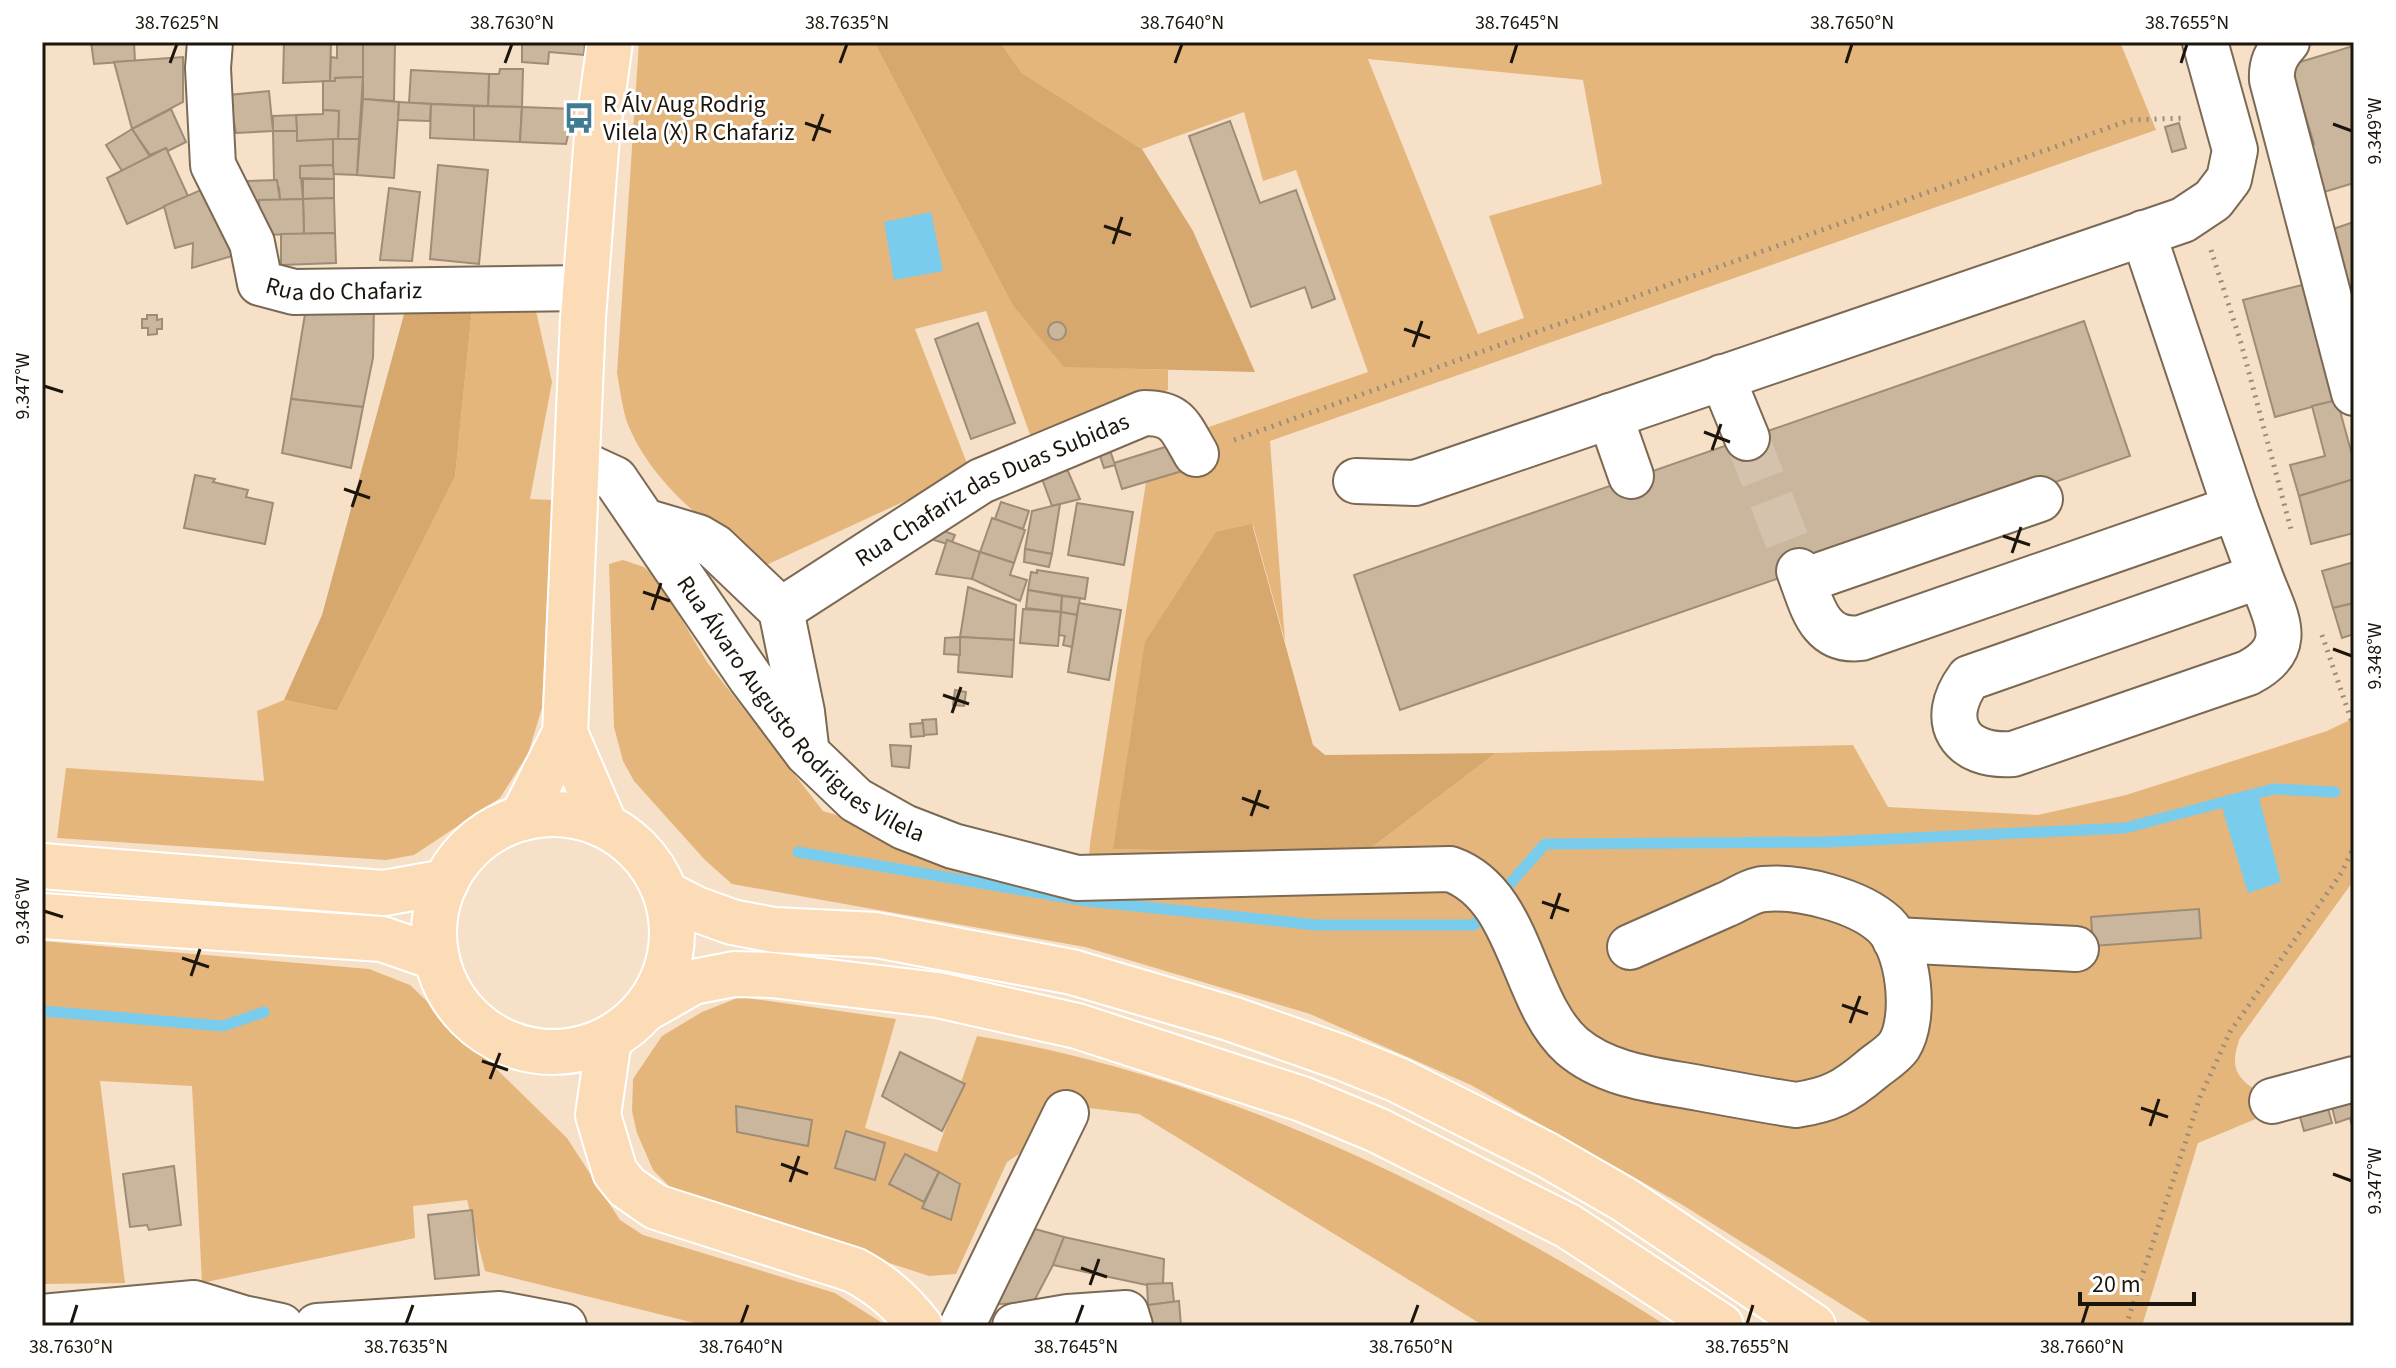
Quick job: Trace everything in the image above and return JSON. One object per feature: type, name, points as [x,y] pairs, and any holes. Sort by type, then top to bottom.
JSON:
[{"type":"main road","points":[[522,818],[565,733],[585,288],[597,136],[610,42]]},
{"type":"main road","points":[[565,733],[605,825]]},
{"type":"main road","points":[[550,813],[578,816],[605,825],[633,843],[654,869],[667,894],[672,939],[664,977],[644,1010],[609,1039],[573,1051],[536,1052],[502,1041],[472,1021],[449,992],[437,958],[435,919],[446,882],[465,853],[491,831],[522,818],[550,813]]},
{"type":"main road","points":[[42,866],[384,893],[446,882]]},
{"type":"main road","points":[[667,894],[732,922],[764,928],[876,935],[1072,972],[1232,1019],[1343,1058],[1398,1080],[1547,1155],[1625,1200],[1813,1326]]},
{"type":"main road","points":[[42,916],[382,939],[437,958]]},
{"type":"main road","points":[[644,1010],[693,982],[734,974],[771,975],[938,995],[1077,1026],[1302,1099],[1377,1130],[1568,1226],[1721,1326]]},
{"type":"main road","points":[[609,1039],[598,1115],[615,1172],[627,1187],[656,1207],[854,1270],[899,1299],[920,1326]]},
{"type":"main road","points":[[536,1052],[598,1115]]},
{"type":"street","name":"Rua do Chafariz","points":[[210,42],[208,68],[213,165],[252,243],[260,283],[294,292],[585,288]]},
{"type":"street","points":[[1356,481],[1415,483],[2183,220],[2213,200],[2229,179],[2235,150],[2205,42]]},
{"type":"street","points":[[2225,116],[2234,42]]},
{"type":"street","points":[[2287,42],[2277,53],[2272,80],[2354,393]]},
{"type":"street","points":[[2143,233],[2235,508],[2280,628],[2277,647],[2268,662],[2248,673],[2013,754],[1978,752],[1965,743],[1957,728],[1954,708],[1959,692],[1969,678],[2260,576]]},
{"type":"street","points":[[1722,377],[1747,438]]},
{"type":"street","name":"Rua Chafariz das Duas Subidas","points":[[781,610],[981,481],[1144,413],[1162,413],[1174,419],[1196,454]]},
{"type":"street","points":[[1610,416],[1631,476]]},
{"type":"street","name":"Rua Álvaro Augusto Rodrigues Vilela","points":[[578,462],[615,479],[750,677],[807,753],[856,800],[904,827],[953,846],[1077,878],[1450,869],[1463,873],[1495,901],[1550,1016],[1570,1044],[1590,1058],[1629,1075],[1796,1105],[1823,1102],[1846,1091],[1898,1047],[1908,1019],[1908,982],[1895,940]]},
{"type":"street","points":[[2040,499],[1801,576],[1819,621],[1833,635],[1861,638],[2235,508]]},
{"type":"street","points":[[644,521],[698,537],[715,547],[781,610],[802,712],[807,753]]},
{"type":"street","points":[[1630,947],[1761,889],[1796,890],[1833,898],[1885,925],[1895,940],[2076,949]]},
{"type":"street","points":[[2272,1101],[2354,1079]]},
{"type":"street","points":[[967,1325],[1066,1113]]},
{"type":"street","points":[[1015,1326],[1126,1313],[1130,1326]]},
{"type":"street","points":[[42,1317],[198,1314],[243,1318],[281,1326]]},
{"type":"street","points":[[317,1326],[500,1314],[508,1321],[564,1326]]},
{"type":"path","points":[[1196,454],[2130,120],[2225,116]]},
{"type":"path","points":[[2199,211],[2241,343],[2293,537]]},
{"type":"path","points":[[2319,626],[2354,728]]},
{"type":"path","points":[[2126,1326],[2200,1097],[2230,1032],[2342,872],[2354,846]]},
{"type":"shaded area","points":[[639,42],[874,42],[1013,306],[1064,366],[1168,370],[1168,390],[1033,443],[986,311],[915,329],[970,471],[762,567],[703,520],[667,485],[638,445],[624,410],[617,373]]},
{"type":"shaded area","points":[[874,42],[1000,42],[1022,73],[1142,149],[1193,231],[1255,372],[1064,367],[1013,306]]},
{"type":"shaded area","points":[[1000,42],[2120,42],[2156,130],[1270,441],[1285,641],[1253,525],[1113,849],[1362,855],[1496,753],[1853,745],[1888,807],[2038,815],[2126,795],[2327,731],[2354,718],[2354,880],[2240,1038],[2235,1056],[2236,1070],[2244,1081],[2259,1092],[2258,1118],[2198,1143],[2142,1326],[1876,1326],[1681,1204],[1471,1085],[1310,1014],[1085,947],[732,884],[705,860],[634,781],[623,761],[614,727],[609,564],[623,560],[644,567],[658,580],[707,662],[823,811],[1087,891],[1090,843],[1146,482],[1219,459],[1203,429],[1368,372],[1296,170],[1263,181],[1244,112],[1142,149],[1022,73]],"holes":[[[1368,59],[1583,80],[1602,184],[1489,216],[1524,318],[1478,334]]]},
{"type":"shaded area","points":[[406,307],[472,309],[455,477],[337,711],[284,700],[322,615]]},
{"type":"shaded area","points":[[472,309],[536,311],[552,382],[530,499],[552,500],[542,708],[528,754],[500,798],[414,855],[386,860],[57,838],[66,768],[264,781],[257,711],[284,700],[337,711],[455,477]]},
{"type":"shaded area","points":[[1252,524],[1313,745],[1325,755],[1496,753],[1362,855],[1113,849],[1145,642],[1216,532]]},
{"type":"shaded area","points":[[42,941],[369,969],[410,985],[567,1138],[620,1220],[643,1235],[835,1293],[887,1326],[707,1326],[485,1271],[467,1200],[413,1206],[415,1238],[202,1283],[192,1086],[100,1081],[125,1283],[42,1284]]},
{"type":"shaded area","points":[[740,997],[896,1019],[865,1128],[937,1152],[977,1036],[1068,1054],[1158,1079],[1248,1110],[1336,1146],[1506,1231],[1667,1326],[1484,1326],[1139,1114],[1089,1108],[1007,1162],[956,1274],[929,1276],[677,1194],[653,1170],[637,1133],[632,1111],[633,1079],[662,1036],[702,1012]]},
{"type":"water","points":[[931,212],[943,271],[894,280],[884,222]]},
{"type":"water","points":[[2259,798],[2281,882],[2248,893],[2222,808]]},
{"type":"building","points":[[91,42],[134,42],[135,61],[94,64]]},
{"type":"building","points":[[284,42],[331,42],[330,81],[283,83]]},
{"type":"building","points":[[337,42],[363,42],[363,77],[330,81],[331,57],[337,58]]},
{"type":"building","points":[[363,42],[395,42],[394,101],[363,99]]},
{"type":"building","points":[[522,42],[585,42],[584,55],[549,52],[548,64],[522,62]]},
{"type":"building","points":[[2353,46],[2354,183],[2314,195],[2300,148],[2314,144],[2290,65]]},
{"type":"building","points":[[183,57],[183,102],[132,129],[114,62]]},
{"type":"building","points":[[500,69],[523,69],[522,107],[488,106],[489,74],[499,74]]},
{"type":"building","points":[[411,70],[489,74],[488,106],[409,103]]},
{"type":"building","points":[[363,77],[359,139],[338,140],[339,111],[323,110],[323,81]]},
{"type":"building","points":[[269,91],[273,131],[236,133],[229,95]]},
{"type":"building","points":[[363,99],[399,102],[394,178],[357,175]]},
{"type":"building","points":[[399,102],[431,104],[430,121],[398,120]]},
{"type":"building","points":[[431,104],[474,106],[474,140],[430,138]]},
{"type":"building","points":[[474,106],[522,107],[520,142],[474,140]]},
{"type":"building","points":[[522,107],[574,109],[566,144],[520,142]]},
{"type":"building","points":[[171,109],[186,142],[150,155],[132,129]]},
{"type":"building","points":[[323,110],[339,111],[338,140],[297,141],[296,115],[323,114]]},
{"type":"building","points":[[296,115],[297,131],[273,131],[273,116]]},
{"type":"building","points":[[1230,121],[1260,203],[1296,190],[1335,299],[1312,308],[1305,287],[1251,307],[1189,136]]},
{"type":"building","points":[[2179,123],[2186,148],[2172,152],[2165,127]]},
{"type":"building","points":[[132,129],[151,158],[122,171],[106,145]]},
{"type":"building","points":[[273,131],[297,131],[297,141],[333,139],[333,165],[300,166],[303,199],[280,200],[277,180],[274,180]]},
{"type":"building","points":[[333,139],[359,139],[357,175],[333,174]]},
{"type":"building","points":[[166,148],[188,196],[127,224],[107,178]]},
{"type":"building","points":[[333,165],[334,179],[300,178],[300,166]]},
{"type":"building","points":[[438,165],[488,170],[479,264],[430,259]]},
{"type":"building","points":[[303,179],[334,179],[334,198],[303,199]]},
{"type":"building","points":[[277,180],[280,200],[259,200],[259,208],[256,208],[247,181]]},
{"type":"building","points":[[217,183],[242,253],[192,268],[193,243],[175,248],[164,206]]},
{"type":"building","points":[[389,188],[420,192],[412,261],[380,260]]},
{"type":"building","points":[[334,198],[335,233],[304,234],[303,199]]},
{"type":"building","points":[[303,199],[304,234],[260,235],[259,200]]},
{"type":"building","points":[[2354,222],[2354,333],[2324,232]]},
{"type":"building","points":[[335,233],[336,263],[281,265],[281,234]]},
{"type":"building","points":[[2306,284],[2337,400],[2275,417],[2243,300]]},
{"type":"building","points":[[374,306],[373,358],[363,407],[291,399],[306,308]]},
{"type":"building","points":[[147,315],[157,315],[157,320],[162,319],[162,329],[157,329],[157,334],[148,335],[148,328],[142,328],[142,319],[147,319]]},
{"type":"building","points":[[2084,321],[2130,456],[1400,710],[1354,575]]},
{"type":"building","points":[[1053,322],[1061,322],[1066,331],[1064,338],[1053,340],[1048,335],[1048,327]]},
{"type":"building","points":[[978,323],[1015,423],[971,439],[935,339]]},
{"type":"building","points":[[291,399],[363,407],[351,468],[282,453]]},
{"type":"building","points":[[2337,400],[2354,462],[2354,479],[2299,496],[2290,465],[2325,456],[2312,406]]},
{"type":"building","points":[[1181,442],[1189,469],[1122,489],[1114,463]]},
{"type":"building","points":[[1110,450],[1115,465],[1104,468],[1099,453]]},
{"type":"building","points":[[1061,455],[1080,499],[1052,506],[1037,465]]},
{"type":"building","points":[[195,475],[248,490],[246,497],[273,503],[265,544],[184,528]]},
{"type":"building","points":[[2354,479],[2354,533],[2311,544],[2299,496]]},
{"type":"building","points":[[1001,502],[1029,511],[1023,529],[995,519]]},
{"type":"building","points":[[1077,503],[1133,512],[1124,565],[1068,555]]},
{"type":"building","points":[[1060,504],[1052,554],[1025,549],[1032,511]]},
{"type":"building","points":[[992,518],[1025,530],[1014,563],[980,552]]},
{"type":"building","points":[[933,527],[955,535],[952,542],[947,540],[947,544],[924,537]]},
{"type":"building","points":[[947,540],[980,552],[972,579],[936,574]]},
{"type":"building","points":[[1025,549],[1052,554],[1049,567],[1024,562]]},
{"type":"building","points":[[980,552],[1014,563],[1010,575],[1027,580],[1020,601],[972,579]]},
{"type":"building","points":[[2354,562],[2354,603],[2333,608],[2322,571]]},
{"type":"building","points":[[1037,570],[1088,578],[1085,599],[1028,590],[1031,572],[1037,573]]},
{"type":"building","points":[[968,587],[1016,605],[1014,640],[960,637]]},
{"type":"building","points":[[1028,590],[1062,596],[1061,612],[1026,608]]},
{"type":"building","points":[[1062,596],[1080,598],[1077,615],[1061,612]]},
{"type":"building","points":[[1079,603],[1121,610],[1109,680],[1068,672]]},
{"type":"building","points":[[2354,603],[2354,634],[2342,638],[2333,608]]},
{"type":"building","points":[[1023,609],[1061,612],[1058,646],[1020,643]]},
{"type":"building","points":[[1061,612],[1077,615],[1072,647],[1063,645],[1065,636],[1059,635]]},
{"type":"building","points":[[960,637],[1014,640],[1012,677],[958,672]]},
{"type":"building","points":[[960,637],[960,655],[944,654],[945,638]]},
{"type":"building","points":[[955,690],[966,692],[964,706],[953,705]]},
{"type":"building","points":[[936,719],[937,734],[924,735],[922,720]]},
{"type":"building","points":[[923,723],[924,736],[911,737],[910,724]]},
{"type":"building","points":[[890,745],[911,746],[909,768],[892,766]]},
{"type":"building","points":[[2199,909],[2201,938],[2093,946],[2091,917]]},
{"type":"building","points":[[900,1052],[965,1084],[942,1131],[882,1096]]},
{"type":"building","points":[[2347,1091],[2354,1111],[2354,1133],[2350,1118],[2336,1123],[2329,1096]]},
{"type":"building","points":[[2325,1097],[2332,1123],[2304,1131],[2297,1106]]},
{"type":"building","points":[[736,1106],[812,1120],[808,1146],[737,1132]]},
{"type":"building","points":[[846,1131],[885,1143],[875,1180],[835,1168]]},
{"type":"building","points":[[905,1154],[939,1172],[924,1202],[889,1184]]},
{"type":"building","points":[[174,1166],[181,1225],[149,1230],[147,1225],[130,1227],[123,1174]]},
{"type":"building","points":[[939,1172],[960,1184],[951,1220],[922,1208]]},
{"type":"building","points":[[472,1210],[479,1275],[435,1279],[428,1215]]},
{"type":"building","points":[[1035,1229],[1064,1237],[1053,1265],[1033,1303],[997,1304]]},
{"type":"building","points":[[1064,1237],[1164,1259],[1163,1284],[1151,1286],[1053,1265]]},
{"type":"building","points":[[1172,1283],[1174,1302],[1148,1305],[1147,1284]]},
{"type":"building","points":[[1179,1301],[1181,1326],[1150,1326],[1148,1305]]},
{"type":"waterway","points":[[1500,895],[1545,844],[1828,842],[2125,828],[2273,789],[2335,792]]},
{"type":"waterway","points":[[798,852],[1087,901],[1317,925],[1474,925],[1486,911]]},
{"type":"waterway","points":[[42,1011],[223,1026],[264,1012]]},
{"type":"tunnel","points":[[1747,438],[1799,571]]},
{"type":"place","name":"R Álv Aug Rodrig Vilela (X) R Chafariz","points":[[579,118]]}]
